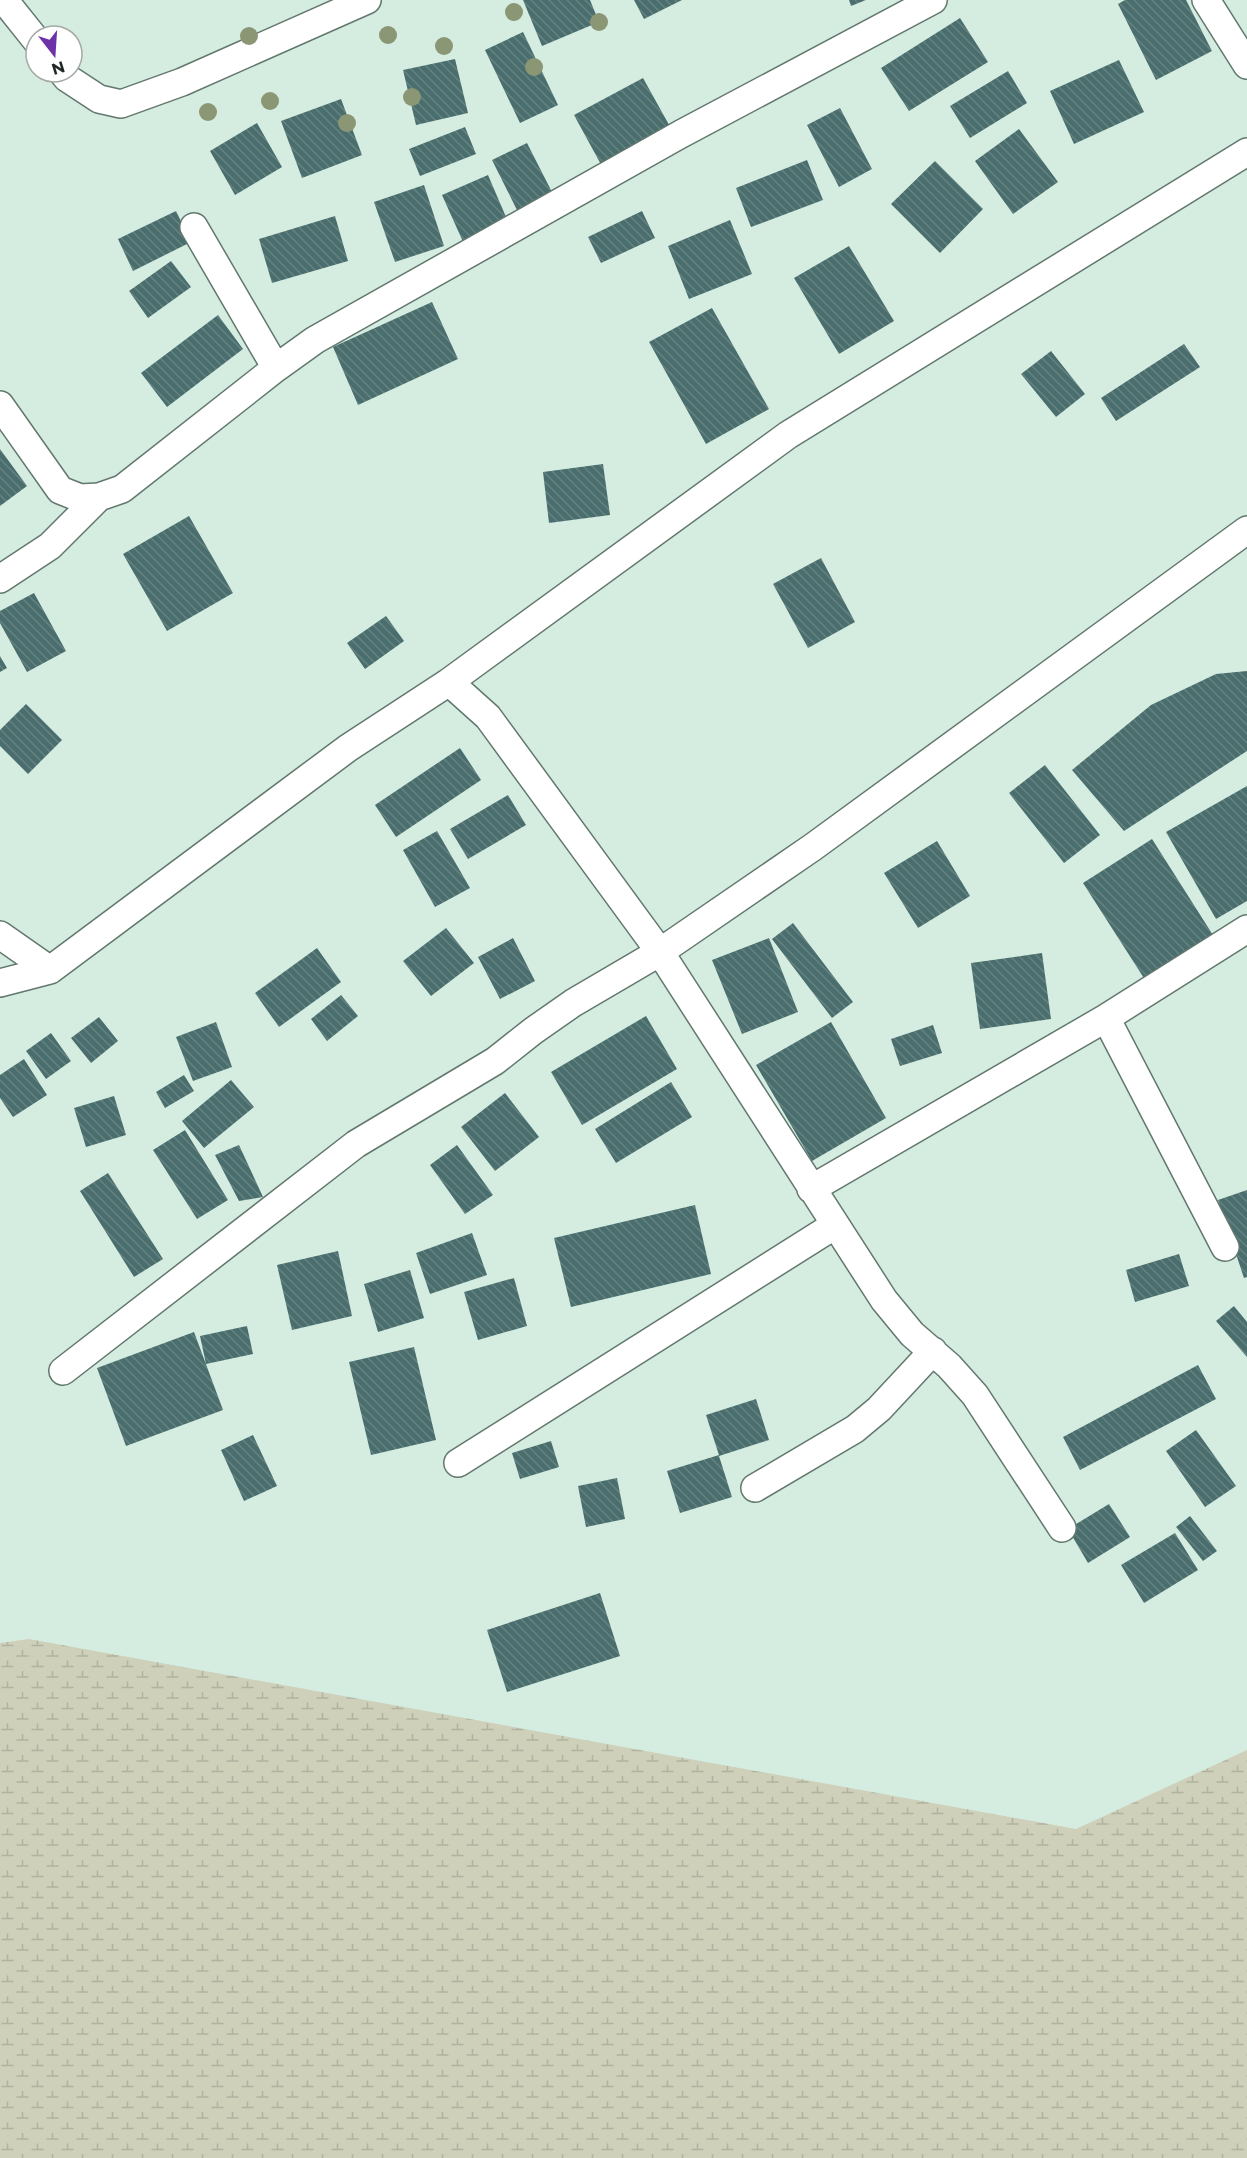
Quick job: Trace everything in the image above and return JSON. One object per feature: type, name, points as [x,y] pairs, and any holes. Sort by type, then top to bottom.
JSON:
[{"type":"street","points":[[4,0],[24,25]]},
{"type":"street","points":[[76,84],[99,99],[121,104],[182,82],[367,0]]},
{"type":"street","points":[[0,405],[60,490],[80,498],[99,497],[122,489],[315,340],[661,146],[933,0]]},
{"type":"street","points":[[1206,0],[1247,65]]},
{"type":"street","points":[[0,983],[50,970],[348,748],[449,682],[788,435],[1247,152]]},
{"type":"street","points":[[194,227],[276,368]]},
{"type":"street","points":[[0,579],[50,546],[99,497]]},
{"type":"street","points":[[63,1371],[357,1144],[495,1060],[565,1009],[660,952],[813,847],[1247,530]]},
{"type":"street","points":[[449,682],[488,717],[660,952],[884,1300],[912,1334],[933,1351],[975,1395],[1062,1528]]},
{"type":"street","points":[[811,1189],[1106,1018],[1247,930]]},
{"type":"street","points":[[0,935],[50,970]]},
{"type":"street","points":[[1106,1018],[1225,1247]]},
{"type":"street","points":[[458,1463],[835,1225]]},
{"type":"street","points":[[755,1488],[855,1429],[879,1409],[933,1351]]},
{"type":"green space","points":[[29,1639],[1076,1829],[1247,1750],[1247,2158],[0,2158],[0,1643]]},
{"type":"building","points":[[523,0],[590,0],[599,22],[542,46]]},
{"type":"building","points":[[634,0],[682,0],[644,19]]},
{"type":"building","points":[[849,0],[866,0],[851,6]]},
{"type":"building","points":[[1125,0],[1186,0],[1212,51],[1156,80],[1118,4]]},
{"type":"building","points":[[960,18],[988,62],[909,111],[881,68]]},
{"type":"building","points":[[523,32],[558,105],[520,123],[485,50]]},
{"type":"building","points":[[455,59],[468,113],[416,125],[403,70]]},
{"type":"building","points":[[1119,60],[1144,112],[1074,144],[1050,91]]},
{"type":"building","points":[[1008,71],[1027,103],[970,138],[950,106]]},
{"type":"building","points":[[643,78],[673,132],[604,170],[574,115]]},
{"type":"building","points":[[341,99],[362,155],[302,178],[281,121]]},
{"type":"building","points":[[840,108],[872,169],[839,187],[807,125]]},
{"type":"building","points":[[257,123],[282,167],[235,195],[210,151]]},
{"type":"building","points":[[465,127],[476,154],[420,176],[409,149]]},
{"type":"building","points":[[1019,129],[1058,182],[1013,214],[975,161]]},
{"type":"building","points":[[527,143],[556,200],[521,218],[492,160]]},
{"type":"building","points":[[807,160],[823,200],[751,227],[736,188]]},
{"type":"building","points":[[935,161],[983,209],[940,253],[891,204]]},
{"type":"building","points":[[488,175],[509,224],[464,244],[442,195]]},
{"type":"building","points":[[424,185],[444,246],[395,262],[374,202]]},
{"type":"building","points":[[176,211],[191,242],[133,271],[118,239]]},
{"type":"building","points":[[642,211],[655,238],[601,263],[588,237]]},
{"type":"building","points":[[335,216],[348,261],[272,283],[259,239]]},
{"type":"building","points":[[730,220],[752,274],[689,299],[668,246]]},
{"type":"building","points":[[849,246],[894,321],[839,354],[794,278]]},
{"type":"building","points":[[171,261],[191,287],[148,318],[129,291]]},
{"type":"building","points":[[432,302],[458,359],[358,405],[333,347]]},
{"type":"building","points":[[712,308],[769,409],[706,444],[649,342]]},
{"type":"building","points":[[218,315],[243,349],[167,407],[141,373]]},
{"type":"building","points":[[1184,344],[1200,367],[1116,421],[1101,398]]},
{"type":"building","points":[[1051,351],[1085,394],[1056,417],[1021,374]]},
{"type":"building","points":[[0,449],[27,486],[0,506]]},
{"type":"building","points":[[603,464],[610,515],[549,523],[543,472]]},
{"type":"building","points":[[189,516],[233,593],[167,631],[123,554]]},
{"type":"building","points":[[821,558],[855,622],[808,648],[773,584]]},
{"type":"building","points":[[34,593],[66,651],[27,672],[0,623],[0,611]]},
{"type":"building","points":[[386,616],[404,641],[365,669],[347,643]]},
{"type":"building","points":[[0,656],[7,668],[0,672]]},
{"type":"building","points":[[1247,671],[1247,751],[1124,831],[1072,770],[1151,705],[1216,674]]},
{"type":"building","points":[[26,704],[62,740],[28,774],[0,746],[0,730]]},
{"type":"building","points":[[460,748],[481,780],[396,837],[375,805]]},
{"type":"building","points":[[1045,765],[1100,835],[1064,863],[1009,793]]},
{"type":"building","points":[[1247,786],[1247,901],[1216,919],[1166,832]]},
{"type":"building","points":[[508,795],[526,825],[468,859],[450,829]]},
{"type":"building","points":[[437,831],[470,888],[435,907],[403,850]]},
{"type":"building","points":[[1152,839],[1218,943],[1149,986],[1083,883]]},
{"type":"building","points":[[937,841],[970,896],[918,928],[884,873]]},
{"type":"building","points":[[793,923],[853,1002],[832,1018],[772,939]]},
{"type":"building","points":[[446,928],[474,963],[431,996],[403,961]]},
{"type":"building","points":[[513,938],[535,981],[500,999],[478,957]]},
{"type":"building","points":[[769,938],[798,1012],[742,1034],[712,960]]},
{"type":"building","points":[[317,948],[341,982],[279,1027],[255,993]]},
{"type":"building","points":[[1042,953],[1051,1019],[980,1029],[971,963]]},
{"type":"building","points":[[341,995],[358,1016],[327,1041],[311,1019]]},
{"type":"building","points":[[646,1016],[677,1069],[582,1125],[551,1072]]},
{"type":"building","points":[[99,1017],[118,1041],[91,1063],[71,1038]]},
{"type":"building","points":[[216,1022],[232,1067],[193,1081],[176,1037]]},
{"type":"building","points":[[831,1022],[886,1118],[812,1161],[756,1065]]},
{"type":"building","points":[[933,1025],[942,1053],[900,1066],[891,1039]]},
{"type":"building","points":[[51,1033],[71,1061],[46,1079],[26,1051]]},
{"type":"building","points":[[24,1059],[47,1095],[13,1117],[0,1098],[0,1075]]},
{"type":"building","points":[[184,1075],[194,1091],[165,1108],[156,1092]]},
{"type":"building","points":[[231,1080],[254,1107],[204,1148],[182,1121]]},
{"type":"building","points":[[671,1082],[692,1117],[616,1163],[595,1129]]},
{"type":"building","points":[[505,1093],[539,1137],[495,1171],[461,1127]]},
{"type":"building","points":[[114,1096],[126,1135],[86,1147],[74,1108]]},
{"type":"building","points":[[185,1130],[228,1200],[197,1219],[153,1150]]},
{"type":"building","points":[[239,1145],[263,1197],[239,1201],[215,1155]]},
{"type":"building","points":[[457,1145],[493,1195],[465,1214],[430,1165]]},
{"type":"building","points":[[108,1173],[163,1259],[134,1277],[80,1191]]},
{"type":"building","points":[[1247,1190],[1247,1277],[1244,1278],[1218,1200]]},
{"type":"building","points":[[695,1205],[711,1274],[571,1307],[554,1238]]},
{"type":"building","points":[[472,1233],[487,1275],[430,1294],[416,1253]]},
{"type":"building","points":[[338,1251],[352,1316],[292,1330],[277,1265]]},
{"type":"building","points":[[1179,1254],[1189,1286],[1135,1302],[1126,1270]]},
{"type":"building","points":[[410,1270],[424,1318],[378,1332],[364,1284]]},
{"type":"building","points":[[514,1278],[527,1326],[478,1340],[464,1292]]},
{"type":"building","points":[[1234,1306],[1247,1322],[1247,1357],[1216,1321]]},
{"type":"building","points":[[247,1326],[253,1354],[206,1364],[200,1336]]},
{"type":"building","points":[[194,1332],[223,1410],[126,1446],[97,1368]]},
{"type":"building","points":[[414,1347],[436,1440],[371,1455],[349,1362]]},
{"type":"building","points":[[1198,1365],[1216,1399],[1080,1470],[1063,1437]]},
{"type":"building","points":[[756,1399],[769,1440],[719,1456],[732,1497],[680,1513],[667,1471],[719,1455],[706,1415]]},
{"type":"building","points":[[1196,1430],[1236,1486],[1205,1507],[1166,1451]]},
{"type":"building","points":[[253,1435],[277,1486],[244,1501],[221,1450]]},
{"type":"building","points":[[551,1441],[559,1467],[520,1479],[512,1453]]},
{"type":"building","points":[[617,1478],[625,1519],[586,1527],[578,1486]]},
{"type":"building","points":[[1109,1504],[1130,1537],[1088,1563],[1068,1529]]},
{"type":"building","points":[[1190,1516],[1217,1551],[1203,1561],[1176,1527]]},
{"type":"building","points":[[1175,1533],[1198,1570],[1144,1603],[1121,1565]]},
{"type":"building","points":[[600,1593],[620,1656],[507,1692],[487,1630]]}]
